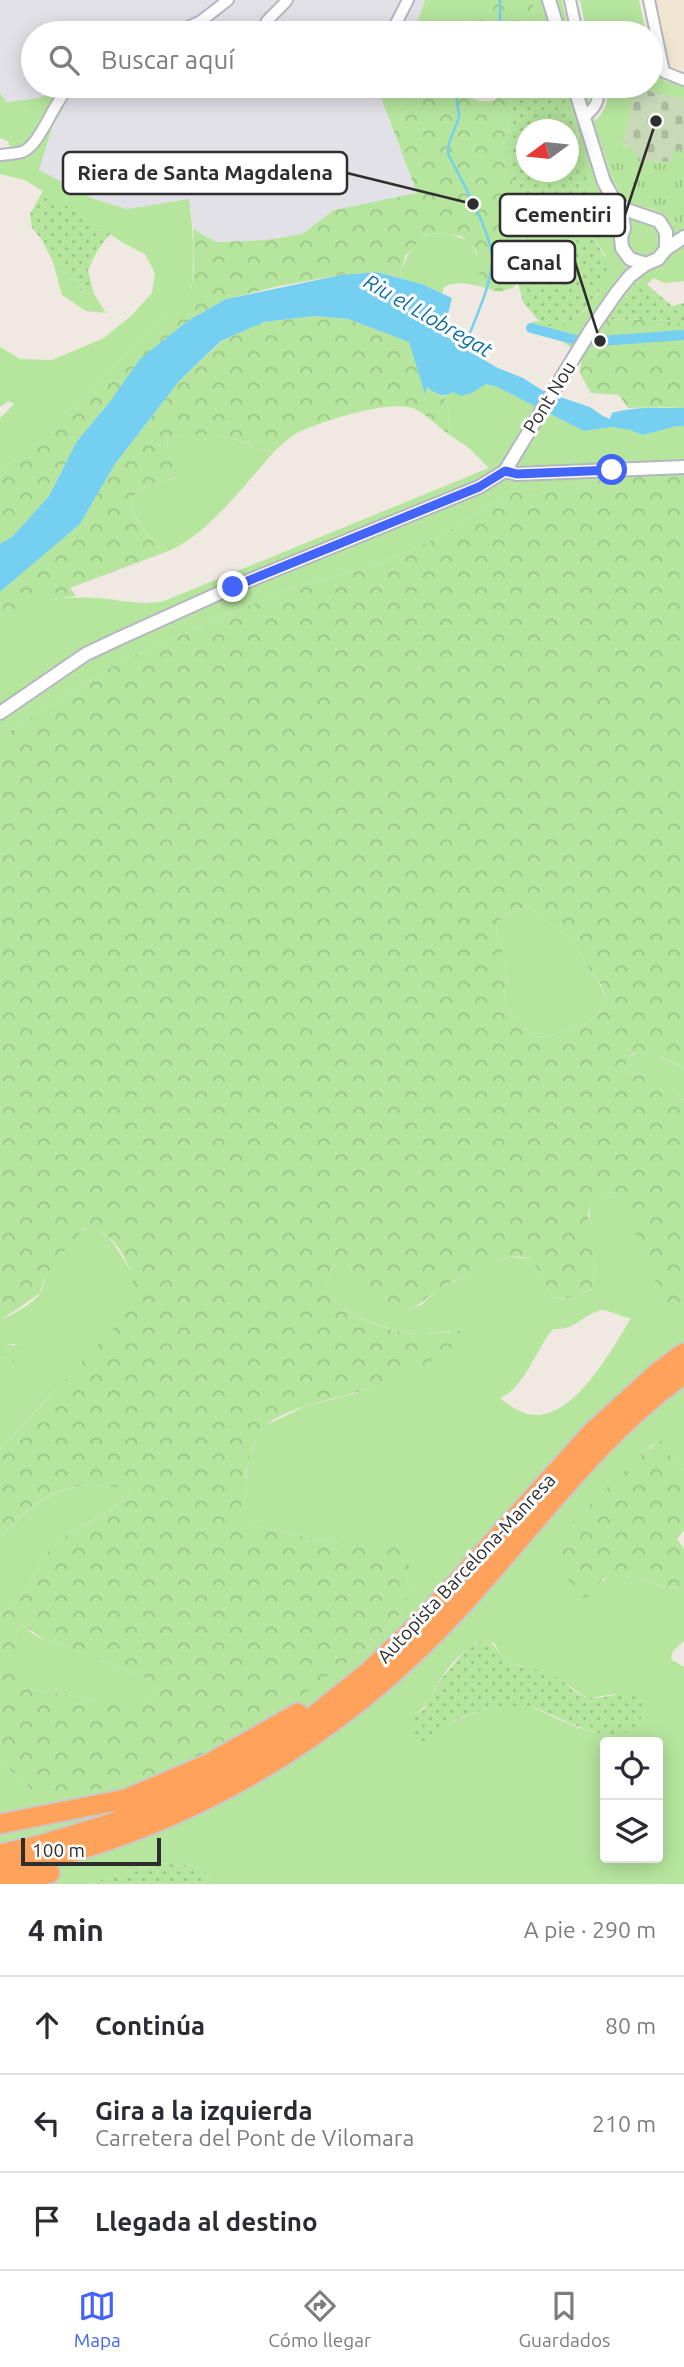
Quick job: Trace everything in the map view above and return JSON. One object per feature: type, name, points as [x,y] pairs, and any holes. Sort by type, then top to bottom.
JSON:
[{"type":"highway","name":"Autopista Barcelona-Manresa","points":[[0,1854],[113,1823],[189,1791],[301,1726],[355,1683],[423,1620],[591,1433],[658,1372],[684,1353]]},
{"type":"highway","name":"Autopista Barcelona-Manresa","points":[[0,1871],[29,1866],[105,1842],[174,1815],[218,1795],[309,1741],[427,1643],[618,1428],[684,1374]]},
{"type":"highway","points":[[0,1824],[126,1799],[208,1764],[355,1683]]},
{"type":"highway","points":[[7,1884],[28,1880],[108,1854],[224,1802],[289,1761],[309,1741]]},
{"type":"street","points":[[201,21],[228,0]]},
{"type":"street","points":[[265,21],[287,0]]},
{"type":"street","points":[[397,21],[408,0]]},
{"type":"street","points":[[549,0],[555,21]]},
{"type":"street","points":[[570,0],[574,21]]},
{"type":"street","points":[[649,0],[653,21]]},
{"type":"street","points":[[663,67],[664,72],[684,80]]},
{"type":"street","points":[[0,155],[23,151],[32,146],[60,98]]},
{"type":"street","points":[[578,98],[604,182],[622,214],[624,228],[621,240],[625,254],[623,274],[617,292]]},
{"type":"street","points":[[584,117],[596,107],[598,98]]},
{"type":"street","points":[[616,201],[627,210],[655,219],[664,228],[684,235]]},
{"type":"street","points":[[624,228],[630,221],[643,216]]},
{"type":"street","points":[[664,228],[668,240],[666,249]]},
{"type":"street","points":[[617,292],[630,276],[658,259],[684,235]]},
{"type":"street","points":[[625,254],[636,262],[646,264]]},
{"type":"street","name":"Pont Nou","points":[[507,467],[590,331],[617,292]]},
{"type":"street","points":[[0,712],[86,654],[233,587],[479,487],[507,467],[517,474],[684,467]]},
{"type":"shaded area","points":[[0,0],[425,0],[418,21],[21,21],[21,98],[40,98],[6,102],[0,93]]},
{"type":"shaded area","points":[[656,0],[684,0],[684,74],[676,72],[666,63],[663,21],[659,21]]},
{"type":"shaded area","points":[[55,98],[381,98],[418,193],[334,210],[302,234],[267,240],[216,242],[193,229],[189,199],[127,209],[94,199],[38,170],[53,125],[63,108]]},
{"type":"green space","points":[[425,0],[475,0],[476,21],[418,21]]},
{"type":"green space","points":[[475,0],[533,0],[536,21],[476,21]]},
{"type":"green space","points":[[533,0],[562,0],[566,21],[536,21]]},
{"type":"green space","points":[[580,0],[639,0],[643,21],[584,21]]},
{"type":"green space","points":[[663,79],[684,85],[684,99],[663,94]]},
{"type":"green space","points":[[0,93],[6,102],[56,98],[64,107],[53,125],[39,170],[94,199],[127,209],[189,199],[193,268],[191,292],[0,472],[0,418],[14,404],[9,401],[0,407],[0,347],[20,359],[52,360],[104,338],[132,315],[152,293],[155,273],[145,254],[25,180],[0,174],[0,149],[10,147],[8,141],[0,138]]},
{"type":"green space","points":[[663,94],[684,99],[684,151],[673,150],[673,162],[638,161],[628,145],[623,144],[633,98],[663,98]]},
{"type":"green space","points":[[381,98],[410,98],[398,110],[390,121]]},
{"type":"green space","points":[[471,98],[486,101],[512,98],[509,120],[513,183],[524,248],[518,283],[499,292],[486,288],[480,276],[476,250],[461,236],[430,233],[405,256],[400,278],[377,272],[341,275],[226,299],[189,320],[109,403],[77,441],[49,496],[13,536],[0,544],[0,472],[191,292],[194,267],[193,229],[216,242],[267,240],[302,234],[334,210],[417,193],[390,121],[407,100]]},
{"type":"green space","points":[[512,98],[566,98],[574,119],[516,119],[516,182],[579,182],[579,143],[594,198],[590,220],[591,233],[607,261],[608,275],[589,305],[569,324],[556,327],[542,325],[523,302],[518,283],[524,241],[513,183],[509,120]]},
{"type":"green space","points":[[566,98],[588,98],[595,121],[602,113],[607,98],[633,98],[623,144],[600,142],[612,177],[622,195],[634,205],[661,212],[684,227],[684,281],[665,283],[653,278],[647,285],[639,278],[582,356],[560,339],[530,331],[532,322],[559,326],[570,322],[580,315],[597,295],[608,274],[605,255],[591,233],[579,142],[579,119],[573,119]]},
{"type":"green space","points":[[600,141],[629,147],[638,161],[672,162],[673,150],[684,151],[684,227],[658,210],[634,205],[628,201],[612,176]]},
{"type":"green space","points":[[43,191],[110,234],[97,251],[88,270],[94,294],[84,293],[53,262],[42,240],[32,228],[30,214]]},
{"type":"green space","points":[[430,233],[467,241],[476,252],[481,279],[486,288],[460,283],[444,287],[442,293],[400,278],[410,252],[418,241]]},
{"type":"green space","points":[[53,262],[84,293],[94,294],[106,313],[86,311],[62,295]]},
{"type":"green space","points":[[639,278],[672,306],[684,303],[684,324],[656,320],[608,319]]},
{"type":"green space","points":[[315,316],[348,319],[409,342],[425,393],[427,387],[444,396],[449,412],[448,434],[418,411],[397,406],[352,414],[308,428],[290,438],[272,454],[221,436],[195,434],[168,438],[167,445],[182,461],[184,468],[173,478],[139,491],[133,498],[132,507],[141,527],[163,553],[70,588],[76,596],[28,605],[0,615],[0,592],[80,524],[115,464],[180,380],[222,341],[264,322]]},
{"type":"green space","points":[[608,319],[656,320],[684,324],[684,408],[628,408],[619,395],[591,393],[580,373],[582,356]]},
{"type":"green space","points":[[485,384],[497,387],[584,431],[612,427],[643,435],[684,426],[684,476],[632,476],[510,492],[439,537],[377,565],[291,588],[123,660],[0,737],[0,615],[40,601],[67,598],[143,603],[164,601],[489,468],[469,448],[448,434],[449,412],[444,396],[453,392],[472,393]]},
{"type":"green space","points":[[195,433],[235,439],[272,454],[208,524],[179,546],[163,553],[138,521],[132,503],[135,495],[142,489],[174,478],[182,461],[171,451],[167,438]]},
{"type":"green space","points":[[632,476],[684,476],[684,1068],[658,1056],[639,1052],[627,1061],[626,1072],[660,1078],[684,1103],[684,1303],[666,1309],[631,1222],[615,1193],[605,1192],[590,1206],[588,1215],[595,1257],[593,1288],[574,1297],[553,1299],[532,1259],[513,1257],[495,1262],[450,1283],[414,1307],[402,1311],[388,1307],[376,1299],[346,1264],[336,1264],[327,1279],[328,1292],[337,1304],[351,1314],[404,1332],[423,1334],[461,1331],[459,1341],[438,1357],[402,1377],[311,1404],[273,1420],[261,1430],[250,1455],[241,1510],[251,1525],[345,1545],[386,1545],[412,1550],[407,1577],[407,1598],[398,1617],[371,1645],[274,1715],[247,1733],[178,1770],[48,1801],[0,1761],[0,1614],[18,1601],[53,1546],[114,1508],[131,1492],[126,1488],[88,1485],[62,1490],[28,1510],[0,1537],[0,1450],[118,1323],[126,1313],[134,1293],[131,1272],[120,1250],[104,1234],[94,1229],[84,1229],[55,1261],[40,1293],[0,1321],[0,737],[123,660],[291,588],[377,565],[439,537],[510,492]],"holes":[[[528,906],[573,941],[602,986],[605,1005],[583,1026],[535,1037],[522,1022],[510,1015],[505,1002],[507,969],[496,928],[498,921],[515,910]],[[24,1625],[44,1640],[148,1679],[157,1689],[156,1695],[144,1700],[98,1700],[22,1688],[16,1632],[18,1626]]]},
{"type":"green space","points":[[528,906],[573,941],[601,986],[606,999],[605,1005],[583,1026],[535,1037],[522,1022],[510,1015],[505,1002],[507,969],[496,928],[498,921],[515,910]]},
{"type":"green space","points":[[638,1052],[651,1053],[684,1068],[684,1103],[669,1085],[655,1076],[626,1072],[627,1058]]},
{"type":"green space","points":[[605,1192],[615,1193],[631,1222],[666,1308],[684,1303],[684,1465],[672,1457],[661,1442],[651,1446],[573,1523],[596,1586],[614,1576],[622,1576],[667,1587],[684,1587],[684,1641],[673,1651],[671,1657],[684,1667],[684,1884],[214,1884],[202,1867],[158,1863],[87,1884],[0,1884],[0,1761],[38,1795],[246,1733],[371,1645],[398,1617],[407,1598],[411,1550],[345,1545],[251,1525],[243,1517],[239,1507],[245,1497],[247,1464],[264,1426],[304,1407],[366,1390],[416,1370],[459,1340],[450,1331],[421,1334],[404,1332],[386,1328],[351,1313],[336,1303],[328,1292],[327,1279],[336,1264],[346,1264],[380,1302],[411,1309],[421,1305],[437,1290],[490,1263],[511,1257],[532,1259],[553,1299],[563,1298],[593,1288],[595,1257],[589,1225],[590,1206]],"holes":[[[601,1310],[631,1318],[603,1363],[578,1394],[549,1413],[534,1415],[520,1411],[500,1398],[508,1394],[523,1378],[553,1329],[568,1327]],[[478,1642],[494,1643],[509,1662],[555,1676],[589,1698],[616,1694],[644,1712],[636,1724],[615,1734],[590,1731],[536,1709],[523,1707],[475,1713],[444,1728],[416,1714],[426,1704],[451,1665]]]},
{"type":"green space","points":[[90,1228],[100,1231],[108,1238],[124,1260],[134,1283],[133,1301],[115,1329],[0,1450],[0,1357],[16,1363],[15,1344],[0,1344],[0,1321],[38,1296],[59,1255],[71,1241]]},
{"type":"green space","points":[[0,1344],[16,1346],[23,1350],[31,1363],[27,1369],[20,1369],[11,1359],[0,1357]]},
{"type":"green space","points":[[661,1441],[672,1457],[684,1465],[684,1530],[677,1539],[684,1549],[684,1587],[667,1587],[628,1576],[612,1577],[603,1579],[585,1599],[573,1588],[562,1569],[557,1549],[559,1538],[644,1452]]},
{"type":"green space","points":[[78,1486],[126,1488],[131,1492],[113,1508],[53,1546],[18,1601],[0,1614],[0,1537],[30,1509],[53,1495]]},
{"type":"green space","points":[[24,1625],[44,1640],[148,1679],[157,1689],[156,1695],[144,1700],[98,1700],[22,1688],[16,1632],[18,1626]]},
{"type":"green space","points":[[485,1640],[508,1661],[555,1676],[586,1697],[626,1693],[639,1697],[645,1704],[639,1722],[629,1731],[616,1735],[583,1728],[538,1709],[504,1708],[480,1711],[460,1718],[423,1743],[415,1739],[412,1722],[416,1714],[423,1710],[442,1678],[464,1652],[470,1646]]},
{"type":"green space","points":[[158,1863],[202,1867],[214,1884],[87,1884]]},
{"type":"water","name":"Riu el Llobregat","points":[[377,272],[422,284],[452,298],[443,333],[456,344],[545,392],[590,407],[610,419],[612,413],[630,409],[684,408],[684,426],[643,435],[612,427],[584,431],[486,384],[461,396],[453,392],[440,395],[427,387],[425,394],[409,342],[348,319],[315,316],[264,322],[221,341],[180,380],[115,464],[80,524],[0,592],[0,544],[13,536],[49,496],[77,441],[109,403],[140,359],[189,320],[226,299],[341,275]]},
{"type":"waterway","points":[[500,0],[500,21]]},
{"type":"waterway","name":"Riu el Llobregat","points":[[457,98],[459,117],[449,143],[448,154],[483,223],[492,263],[484,296],[464,350]]},
{"type":"waterway","points":[[531,328],[576,340],[600,341],[684,335]]},
{"type":"place","name":"Cementiri","points":[[656,121]]},
{"type":"place","name":"Riera de Santa Magdalena","points":[[473,204]]},
{"type":"place","name":"Canal","points":[[600,341]]},
{"type":"route","points":[[233,587],[479,487],[505,471],[517,474],[612,470]]}]
